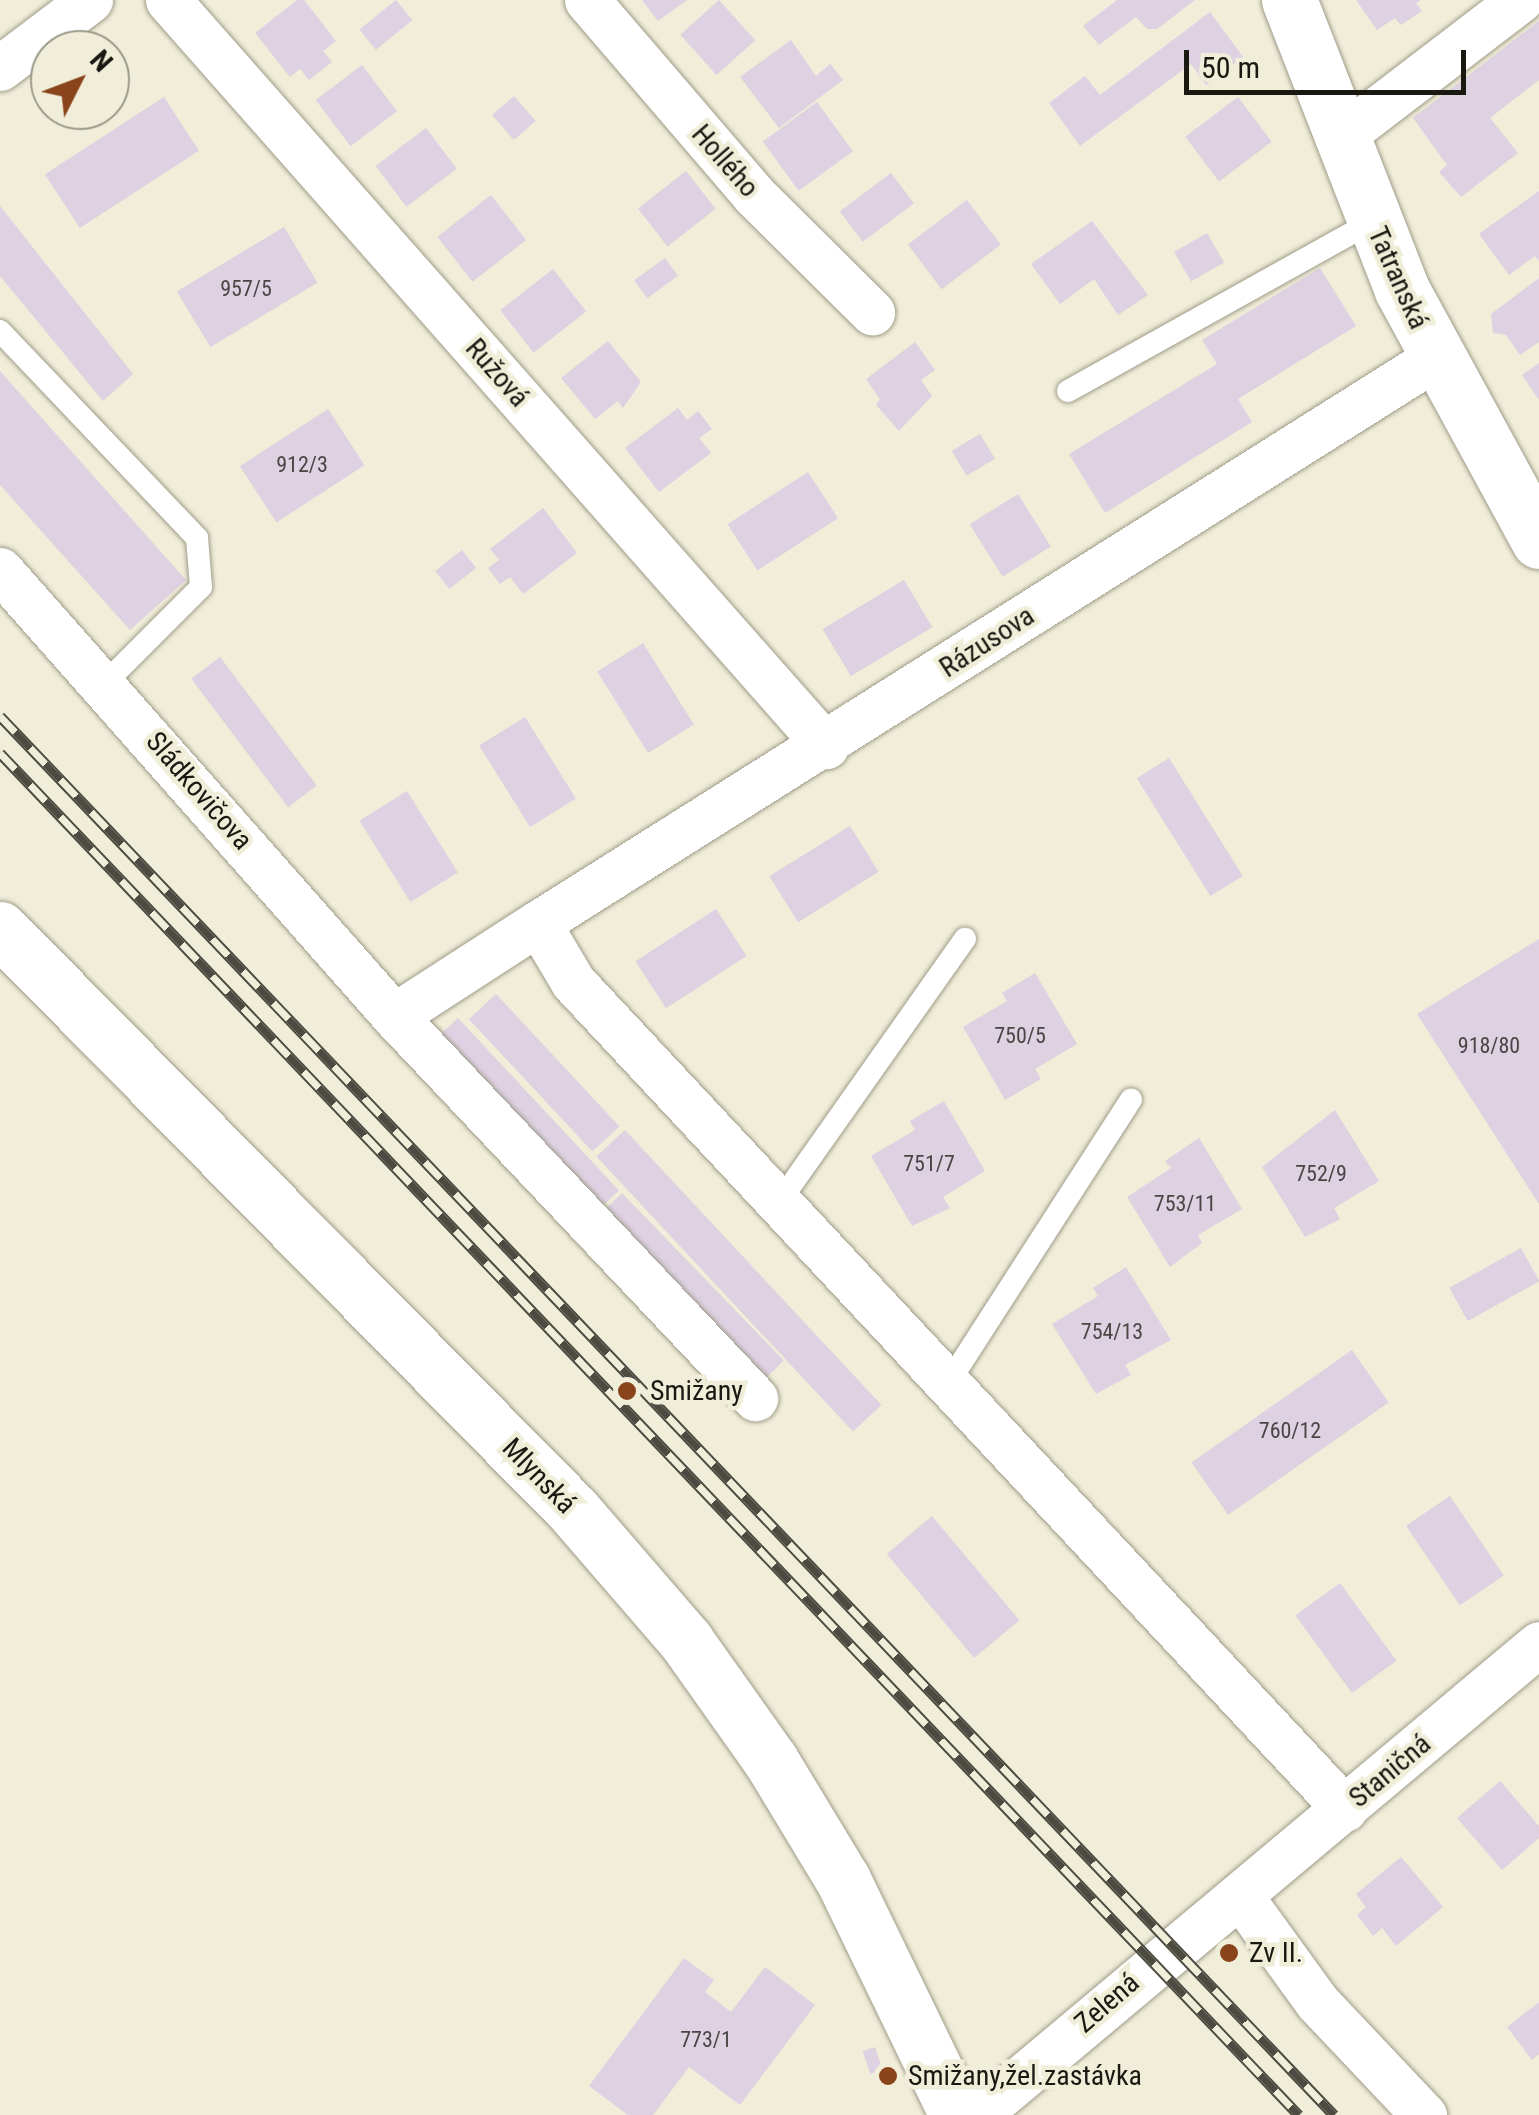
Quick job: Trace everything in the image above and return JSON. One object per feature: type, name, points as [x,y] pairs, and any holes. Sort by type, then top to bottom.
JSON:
[{"type":"street","points":[[0,68],[90,0]]},
{"type":"street","name":"Ružová","points":[[168,0],[826,746]]},
{"type":"street","name":"Hollého","points":[[587,0],[753,194],[872,312]]},
{"type":"street","name":"Tatranská","points":[[1289,0],[1372,222],[1435,358],[1539,541]]},
{"type":"street","points":[[1338,139],[1520,0]]},
{"type":"street","name":"Rázusova","points":[[394,1016],[1435,358]]},
{"type":"street","name":"Sládkovičova","points":[[0,570],[105,683],[394,1016],[754,1398]]},
{"type":"street","points":[[538,923],[574,982],[1345,1809]]},
{"type":"street","name":"Mlynská","points":[[0,929],[573,1510],[686,1641],[771,1762],[842,1880],[957,2115]]},
{"type":"street","name":"Staničná","points":[[1242,1897],[1539,1644]]},
{"type":"street","points":[[1242,1897],[1317,2002],[1424,2115]]},
{"type":"street","name":"Zelená","points":[[977,2115],[1242,1897]]},
{"type":"lane","points":[[1068,391],[1251,284],[1372,222]]},
{"type":"lane","points":[[0,332],[196,538],[201,587],[105,683]]},
{"type":"lane","points":[[780,1201],[966,939]]},
{"type":"lane","points":[[948,1382],[1131,1100]]},
{"type":"building","points":[[297,0],[304,0],[336,41],[323,51],[332,62],[309,80],[300,69],[290,77],[255,33]]},
{"type":"building","points":[[396,0],[412,20],[376,50],[359,30]]},
{"type":"building","points":[[642,0],[687,0],[658,21]]},
{"type":"building","points":[[719,0],[755,40],[716,75],[680,35]]},
{"type":"building","points":[[1117,0],[1195,0],[1157,29],[1147,29],[1136,17],[1099,45],[1083,26]]},
{"type":"building","points":[[1356,0],[1421,0],[1416,3],[1422,11],[1401,25],[1395,18],[1377,30]]},
{"type":"building","points":[[1210,12],[1243,57],[1206,85],[1191,64],[1080,146],[1049,103],[1085,76],[1100,95]]},
{"type":"building","points":[[1539,21],[1539,80],[1490,118],[1518,153],[1461,197],[1439,172],[1447,165],[1413,118]]},
{"type":"building","points":[[791,40],[816,76],[830,64],[843,80],[779,128],[740,77]]},
{"type":"building","points":[[362,65],[397,111],[351,146],[316,100]]},
{"type":"building","points":[[514,96],[536,121],[514,140],[492,115]]},
{"type":"building","points":[[164,97],[199,151],[80,228],[45,174],[113,130],[130,130],[130,119]]},
{"type":"building","points":[[1238,97],[1272,142],[1219,181],[1185,137]]},
{"type":"building","points":[[817,102],[853,151],[799,191],[763,141]]},
{"type":"building","points":[[426,128],[457,169],[406,207],[376,166]]},
{"type":"building","points":[[686,171],[716,209],[667,246],[638,209]]},
{"type":"building","points":[[891,173],[914,203],[863,242],[840,212]]},
{"type":"building","points":[[1539,191],[1539,261],[1535,256],[1509,275],[1479,234]]},
{"type":"building","points":[[491,195],[526,240],[473,282],[437,237]]},
{"type":"building","points":[[967,200],[1001,245],[942,289],[908,245]]},
{"type":"building","points":[[0,206],[133,374],[103,401],[0,276]]},
{"type":"building","points":[[1092,221],[1148,295],[1118,315],[1094,279],[1060,304],[1031,264]]},
{"type":"building","points":[[284,227],[317,283],[210,347],[177,291]]},
{"type":"building","points":[[1207,233],[1224,262],[1191,281],[1174,252]]},
{"type":"building","points":[[665,258],[678,276],[647,298],[634,280]]},
{"type":"building","points":[[1320,268],[1356,326],[1238,399],[1252,422],[1105,513],[1069,454],[1217,364],[1202,340]]},
{"type":"building","points":[[553,269],[586,312],[533,353],[500,310]]},
{"type":"building","points":[[1539,278],[1539,342],[1520,355],[1506,335],[1493,333],[1491,314]]},
{"type":"building","points":[[608,341],[641,382],[623,408],[618,401],[595,419],[561,378]]},
{"type":"building","points":[[915,342],[935,370],[921,380],[932,396],[899,431],[876,405],[880,399],[866,379]]},
{"type":"building","points":[[1539,363],[1539,400],[1522,375]]},
{"type":"building","points":[[0,371],[186,580],[130,630],[0,485]]},
{"type":"building","points":[[678,408],[687,420],[698,411],[712,429],[699,438],[711,453],[659,492],[625,448]]},
{"type":"building","points":[[328,409],[364,465],[276,522],[240,466]]},
{"type":"building","points":[[980,434],[995,459],[967,476],[952,451]]},
{"type":"building","points":[[808,472],[838,518],[757,570],[727,524]]},
{"type":"building","points":[[1018,494],[1051,547],[1003,577],[970,524]]},
{"type":"building","points":[[543,508],[577,553],[523,594],[510,577],[500,584],[488,568],[499,560],[490,549]]},
{"type":"building","points":[[462,550],[476,568],[449,589],[435,571]]},
{"type":"building","points":[[904,580],[932,627],[851,676],[823,629]]},
{"type":"building","points":[[643,643],[694,724],[648,753],[597,672]]},
{"type":"building","points":[[220,657],[317,786],[288,807],[191,679]]},
{"type":"building","points":[[525,717],[576,798],[530,827],[479,746]]},
{"type":"building","points":[[1169,758],[1243,876],[1210,896],[1137,778]]},
{"type":"building","points":[[407,791],[458,872],[410,902],[360,821]]},
{"type":"building","points":[[850,826],[879,872],[798,922],[769,876]]},
{"type":"building","points":[[716,909],[746,956],[666,1008],[635,961]]},
{"type":"building","points":[[1539,939],[1539,1204],[1417,1014]]},
{"type":"building","points":[[1035,973],[1077,1044],[1035,1069],[1041,1079],[1005,1100],[963,1027],[1007,1001],[1002,993]]},
{"type":"building","points":[[496,994],[619,1126],[592,1152],[469,1019]]},
{"type":"building","points":[[458,1018],[619,1191],[593,1214],[432,1042]]},
{"type":"building","points":[[944,1101],[985,1171],[943,1197],[950,1208],[912,1226],[871,1156],[915,1130],[910,1121]]},
{"type":"building","points":[[1335,1110],[1379,1181],[1334,1208],[1340,1219],[1305,1237],[1262,1167]]},
{"type":"building","points":[[625,1130],[881,1405],[853,1432],[596,1157]]},
{"type":"building","points":[[1199,1138],[1242,1209],[1198,1235],[1202,1243],[1170,1267],[1127,1197],[1171,1168],[1165,1161]]},
{"type":"building","points":[[622,1193],[784,1361],[759,1385],[597,1217]]},
{"type":"building","points":[[1521,1248],[1539,1281],[1468,1321],[1449,1288]]},
{"type":"building","points":[[1126,1267],[1171,1340],[1125,1365],[1131,1375],[1096,1394],[1052,1324],[1098,1296],[1093,1288]]},
{"type":"building","points":[[1352,1350],[1389,1402],[1228,1515],[1191,1462]]},
{"type":"building","points":[[1450,1496],[1504,1576],[1460,1605],[1406,1526]]},
{"type":"building","points":[[932,1516],[1019,1620],[974,1658],[887,1554]]},
{"type":"building","points":[[1340,1583],[1396,1661],[1352,1693],[1296,1615]]},
{"type":"building","points":[[1500,1781],[1539,1826],[1539,1838],[1502,1870],[1457,1818]]},
{"type":"building","points":[[1401,1857],[1443,1907],[1396,1946],[1382,1928],[1373,1936],[1357,1915],[1366,1907],[1356,1894]]},
{"type":"building","name":"Zv II.","points":[[1230,1946],[1237,1954],[1229,1962],[1222,1953]]},
{"type":"building","points":[[684,1958],[714,1980],[705,1992],[731,2012],[765,1967],[815,2005],[740,2105],[689,2067],[653,2115],[628,2115],[589,2086]]},
{"type":"building","points":[[1539,2002],[1539,2054],[1532,2060],[1507,2027]]},
{"type":"building","points":[[875,2047],[883,2070],[871,2074],[863,2051]]},
{"type":"railway","points":[[0,716],[1334,2115]]},
{"type":"railway","points":[[0,753],[1299,2115]]},
{"type":"place","name":"Smižany","points":[[627,1391]]},
{"type":"place","name":"Zv II.","points":[[1229,1953]]},
{"type":"place","name":"Smižany,žel.zastávka","points":[[888,2076]]}]
